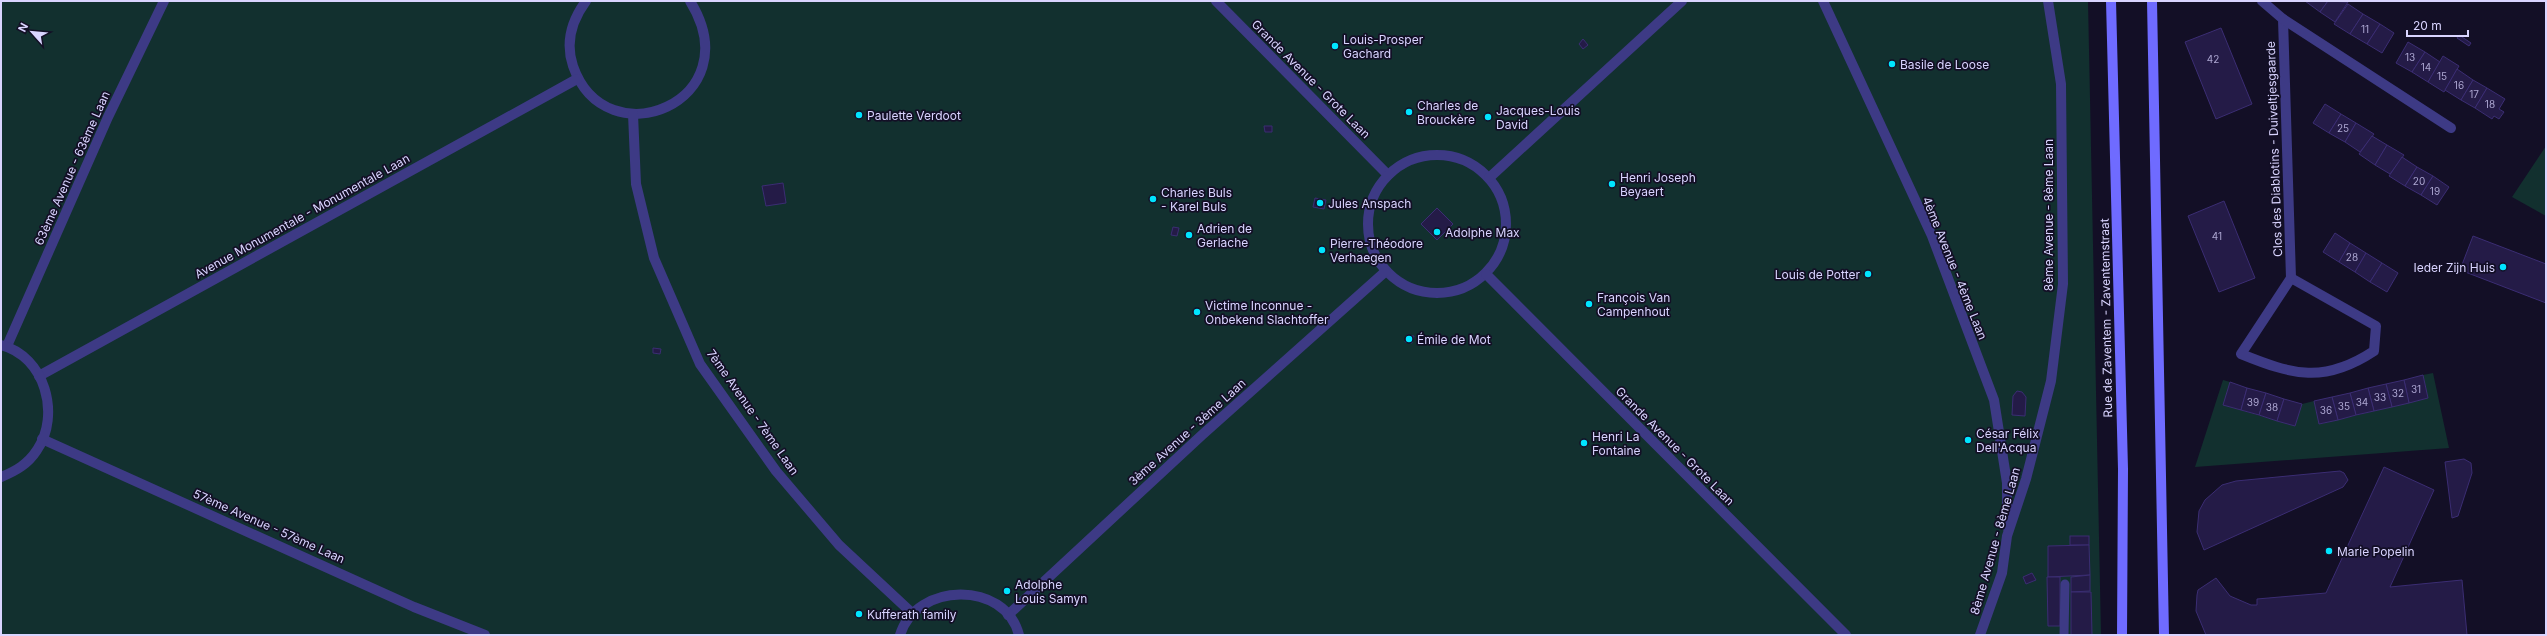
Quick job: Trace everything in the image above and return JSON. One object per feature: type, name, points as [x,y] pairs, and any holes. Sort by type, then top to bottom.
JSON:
[{"type":"main road","name":"Rue de Zaventem - Zaventemstraat","points":[[2111,1],[2123,469],[2122,635]]},
{"type":"main road","points":[[2152,1],[2164,635]]},
{"type":"main road","points":[[2164,622],[2172,635]]},
{"type":"street","name":"63ème Avenue - 63ème Laan","points":[[4,345],[108,117],[164,1]]},
{"type":"street","points":[[586,1],[577,13],[570,35],[570,58],[577,79],[592,97],[598,101],[611,109],[633,114],[652,113],[670,106],[686,94],[698,78],[705,59],[706,39],[700,18],[690,1]]},
{"type":"street","name":"Grande Avenue - Grote Laan","points":[[1216,1],[1388,175]]},
{"type":"street","points":[[1489,178],[1682,1]]},
{"type":"street","name":"4ème Avenue - 4ème Laan","points":[[1823,1],[1932,236],[1994,400],[2007,483],[2007,536]]},
{"type":"street","name":"8ème Avenue - 8ème Laan","points":[[1980,635],[2002,573],[2007,536],[2026,479],[2051,381],[2063,284],[2061,84],[2048,1]]},
{"type":"street","points":[[2262,1],[2283,19],[2451,128]]},
{"type":"street","name":"Clos des Diablotins - Duiveltjesgaarde","points":[[2283,19],[2291,278]]},
{"type":"street","name":"Avenue Monumentale - Monumentale Laan","points":[[40,376],[577,79]]},
{"type":"street","name":"7ème Avenue - 7ème Laan","points":[[633,114],[636,184],[654,258],[700,364],[776,471],[839,545],[913,614]]},
{"type":"street","points":[[1437,154],[1457,157],[1469,162],[1489,178],[1502,199],[1507,224],[1504,242],[1497,259],[1486,274],[1455,292],[1436,294],[1418,291],[1400,283],[1386,271],[1376,258],[1370,243],[1368,225],[1372,199],[1388,175],[1403,164],[1419,157],[1437,154]]},
{"type":"street","name":"3ème Avenue - 3ème Laan","points":[[1008,615],[1202,436],[1386,271]]},
{"type":"street","name":"Grande Avenue - Grote Laan","points":[[1486,274],[1846,635]]},
{"type":"street","points":[[2291,278],[2376,326],[2374,351],[2352,365],[2311,375],[2278,369],[2241,354],[2291,278]]},
{"type":"street","points":[[1,477],[17,470],[28,461],[42,439],[48,413],[47,394],[40,376],[31,364],[4,345]]},
{"type":"street","name":"57ème Avenue - 57ème Laan","points":[[42,439],[414,606],[485,635]]},
{"type":"street","points":[[900,635],[913,614],[930,601],[950,594],[964,594],[991,602],[1008,615],[1019,635]]},
{"type":"lane","points":[[2064,635],[2065,584]]},
{"type":"green space","points":[[1,1],[2088,1],[2101,635],[1,635]]},
{"type":"green space","points":[[2546,146],[2546,216],[2512,197]]},
{"type":"green space","points":[[2433,373],[2449,448],[2195,467],[2223,380],[2230,382],[2224,405],[2295,426],[2302,404],[2314,401],[2320,424],[2428,398],[2423,375]]},
{"type":"building","points":[[2305,1],[2328,1],[2320,12]]},
{"type":"building","points":[[2328,1],[2348,2],[2335,22],[2320,12]]},
{"type":"building","points":[[2348,4],[2363,14],[2350,34],[2334,24]]},
{"type":"building","points":[[2363,14],[2380,24],[2367,44],[2350,34]]},
{"type":"building","points":[[2380,24],[2394,33],[2382,53],[2367,44]]},
{"type":"building","points":[[2221,28],[2252,104],[2216,119],[2185,42]]},
{"type":"building","points":[[2459,35],[2471,43],[2469,46],[2457,38]]},
{"type":"building","points":[[1583,39],[1588,45],[1583,49],[1579,44]]},
{"type":"building","points":[[2408,42],[2425,52],[2412,72],[2396,63]]},
{"type":"building","points":[[2425,52],[2440,62],[2428,82],[2412,72]]},
{"type":"building","points":[[2443,56],[2459,66],[2444,92],[2428,82]]},
{"type":"building","points":[[2457,69],[2473,80],[2461,100],[2445,90]]},
{"type":"building","points":[[2473,80],[2487,88],[2475,108],[2461,100]]},
{"type":"building","points":[[2487,88],[2505,99],[2499,109],[2504,112],[2499,119],[2494,116],[2492,119],[2475,108]]},
{"type":"building","points":[[2325,104],[2341,114],[2329,133],[2313,123]]},
{"type":"building","points":[[2341,114],[2356,123],[2345,142],[2329,133]]},
{"type":"building","points":[[2356,123],[2374,134],[2360,152],[2345,142]]},
{"type":"building","points":[[1264,126],[1272,126],[1272,132],[1265,132]]},
{"type":"building","points":[[2372,136],[2387,145],[2375,165],[2359,154]]},
{"type":"building","points":[[2387,145],[2404,155],[2390,174],[2375,165]]},
{"type":"building","points":[[2402,157],[2417,167],[2405,186],[2389,176]]},
{"type":"building","points":[[2417,167],[2433,176],[2421,195],[2405,186]]},
{"type":"building","points":[[2433,176],[2449,187],[2437,205],[2421,195]]},
{"type":"building","points":[[783,183],[786,203],[766,206],[762,186]]},
{"type":"building","name":"Jules Anspach","points":[[1315,198],[1326,200],[1324,209],[1313,207]]},
{"type":"building","points":[[2224,201],[2255,278],[2219,292],[2188,216]]},
{"type":"building","name":"Adolphe Max","points":[[1437,208],[1453,224],[1437,240],[1421,224]]},
{"type":"building","points":[[1173,227],[1179,228],[1177,236],[1171,235]]},
{"type":"building","points":[[2335,233],[2350,243],[2339,262],[2323,252]]},
{"type":"building","name":"Ieder Zijn Huis","points":[[2473,236],[2546,264],[2546,303],[2460,270]]},
{"type":"building","points":[[2350,243],[2366,253],[2355,272],[2339,262]]},
{"type":"building","points":[[2366,253],[2382,263],[2370,282],[2355,272]]},
{"type":"building","points":[[2382,263],[2398,273],[2387,292],[2370,282]]},
{"type":"building","name":"Émile de Mot","points":[[1407,335],[1414,336],[1412,343],[1405,342]]},
{"type":"building","points":[[653,348],[661,349],[660,354],[653,353]]},
{"type":"building","points":[[2423,375],[2428,398],[2409,403],[2404,380]]},
{"type":"building","points":[[2404,380],[2409,403],[2392,407],[2386,384]]},
{"type":"building","points":[[2230,382],[2247,388],[2241,410],[2223,405]]},
{"type":"building","points":[[2386,384],[2392,407],[2374,411],[2368,388]]},
{"type":"building","points":[[2247,388],[2266,393],[2259,415],[2241,410]]},
{"type":"building","points":[[2368,388],[2374,411],[2356,415],[2350,393]]},
{"type":"building","points":[[2017,391],[2022,392],[2026,397],[2025,416],[2012,415],[2013,396]]},
{"type":"building","points":[[2266,393],[2284,399],[2277,421],[2259,415]]},
{"type":"building","points":[[2350,393],[2356,415],[2338,420],[2332,397]]},
{"type":"building","points":[[2332,397],[2338,420],[2319,424],[2314,401]]},
{"type":"building","points":[[2284,399],[2302,404],[2295,426],[2277,421]]},
{"type":"building","points":[[2464,459],[2471,463],[2472,473],[2458,516],[2452,518],[2445,462]]},
{"type":"building","points":[[2384,467],[2434,490],[2390,587],[2462,580],[2467,635],[2206,635],[2196,611],[2197,595],[2198,590],[2216,578],[2230,596],[2251,605],[2257,605],[2257,599],[2326,593]]},
{"type":"building","points":[[2340,471],[2344,473],[2348,480],[2343,487],[2204,550],[2197,532],[2199,511],[2205,500],[2222,485],[2236,481]]},
{"type":"building","points":[[2070,536],[2089,536],[2089,545],[2070,545]]},
{"type":"building","points":[[2089,545],[2090,575],[2048,577],[2048,546]]},
{"type":"building","points":[[2032,573],[2036,580],[2026,584],[2023,577]]},
{"type":"building","points":[[2090,575],[2090,591],[2071,592],[2071,577]]},
{"type":"building","points":[[2047,577],[2060,577],[2060,626],[2048,626]]},
{"type":"building","points":[[2071,592],[2091,592],[2092,635],[2071,635]]},
{"type":"place","name":"Louis-Prosper Gachard","points":[[1335,46]]},
{"type":"place","name":"Basile de Loose","points":[[1892,64]]},
{"type":"place","name":"Charles de Brouckère","points":[[1409,112]]},
{"type":"place","name":"Paulette Verdoot","points":[[859,115]]},
{"type":"place","name":"Jacques-Louis David","points":[[1488,117]]},
{"type":"place","name":"Henri Joseph Beyaert","points":[[1612,184]]},
{"type":"place","name":"Charles Buls - Karel Buls","points":[[1153,199]]},
{"type":"place","name":"Jules Anspach","points":[[1320,203]]},
{"type":"place","name":"Adolphe Max","points":[[1437,232]]},
{"type":"place","name":"Adrien de Gerlache","points":[[1189,235]]},
{"type":"place","name":"Pierre-Théodore Verhaegen","points":[[1322,250]]},
{"type":"place","name":"Ieder Zijn Huis","points":[[2503,267]]},
{"type":"place","name":"Louis de Potter","points":[[1868,274]]},
{"type":"place","name":"François Van Campenhout","points":[[1589,304]]},
{"type":"place","name":"Victime Inconnue - Onbekend Slachtoffer","points":[[1197,312]]},
{"type":"place","name":"Émile de Mot","points":[[1409,339]]},
{"type":"place","name":"César Félix Dell'Acqua","points":[[1968,440]]},
{"type":"place","name":"Henri La Fontaine","points":[[1584,443]]},
{"type":"place","name":"Marie Popelin","points":[[2329,551]]},
{"type":"place","name":"Adolphe Louis Samyn","points":[[1007,591]]},
{"type":"place","name":"Kufferath family","points":[[859,614]]}]
